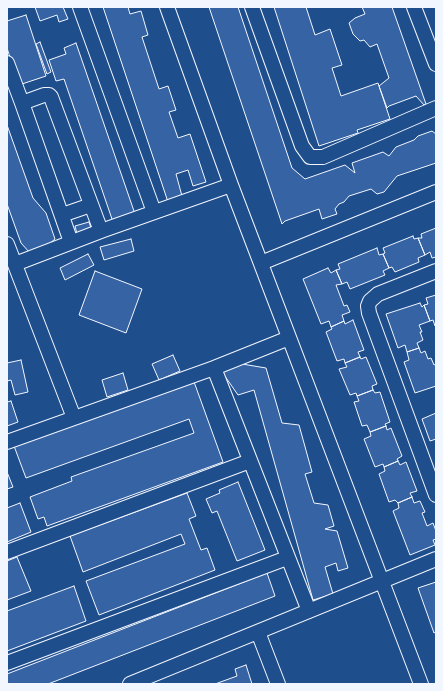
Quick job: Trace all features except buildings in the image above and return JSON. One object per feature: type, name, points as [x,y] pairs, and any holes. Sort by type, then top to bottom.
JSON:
[{"type":"street","points":[[80,7],[154,212]]},
{"type":"street","points":[[167,7],[231,184],[421,684]]},
{"type":"street","points":[[252,7],[302,146],[310,157],[323,157],[436,108]]},
{"type":"street","points":[[414,7],[436,64]]},
{"type":"street","points":[[7,63],[71,242]]},
{"type":"street","points":[[22,103],[44,95],[52,96],[101,231]]},
{"type":"street","points":[[15,264],[231,184]]},
{"type":"street","points":[[261,263],[436,192]]},
{"type":"street","points":[[62,215],[91,205]]},
{"type":"street","points":[[7,244],[74,418]]},
{"type":"street","points":[[436,270],[378,294],[370,301],[368,306],[369,313],[436,496]]},
{"type":"street","points":[[7,442],[214,368],[289,338]]},
{"type":"street","points":[[214,368],[287,558],[309,610]]},
{"type":"street","points":[[7,552],[250,461]]},
{"type":"street","points":[[7,663],[287,558]]},
{"type":"street","points":[[130,684],[436,559]]},
{"type":"street","points":[[258,632],[278,684]]}]
